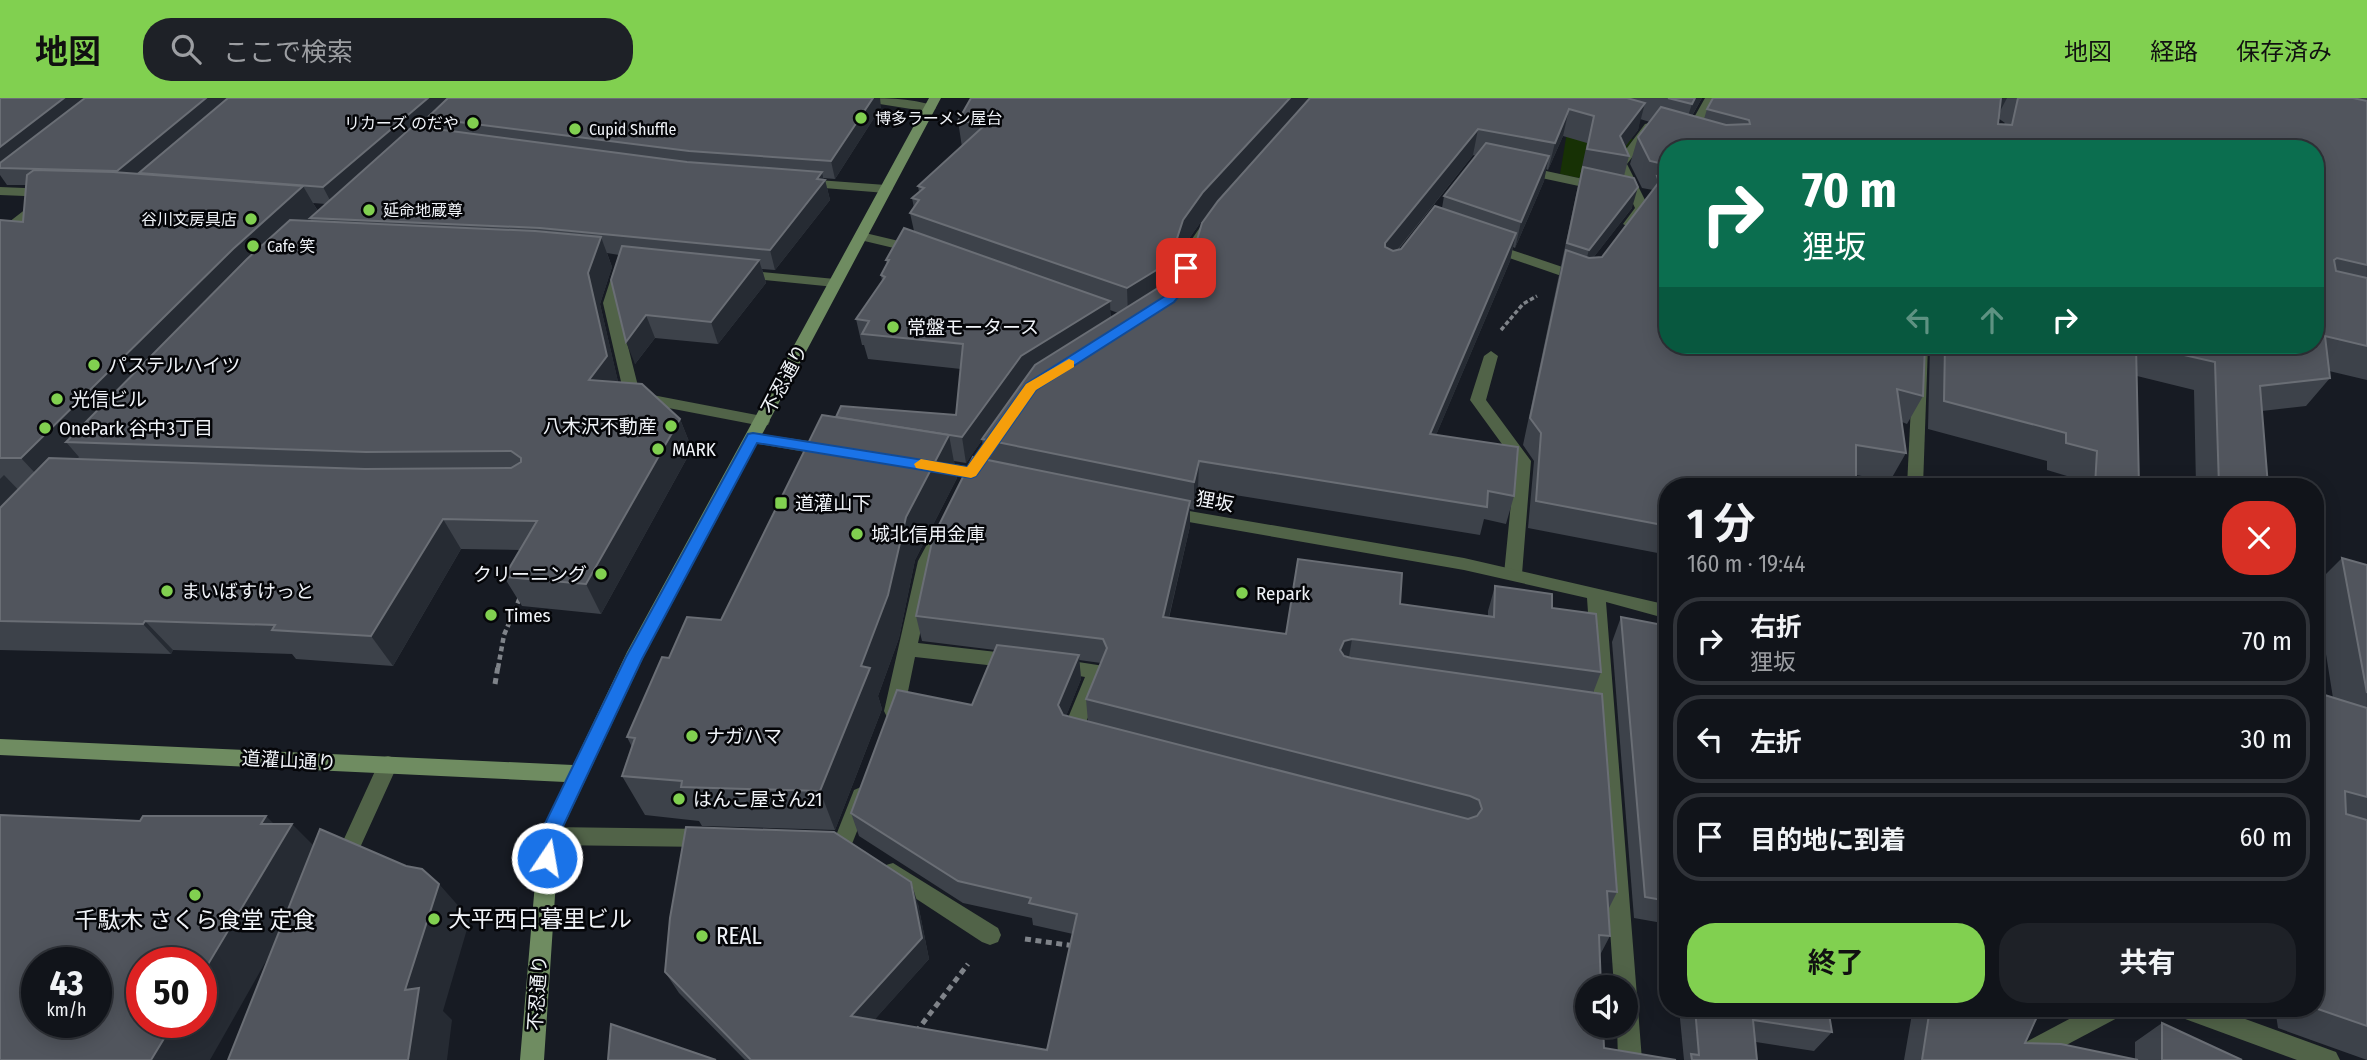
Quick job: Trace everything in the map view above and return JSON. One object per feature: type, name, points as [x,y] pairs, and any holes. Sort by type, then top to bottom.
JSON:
[{"type":"main road","name":"不忍通り","points":[[532,1060],[549,836],[634,657],[933,103]]},
{"type":"main road","name":"道灌山通り","points":[[0,747],[578,774]]},
{"type":"street","points":[[867,98],[933,103]]},
{"type":"street","points":[[1676,134],[1695,139],[1711,98]]},
{"type":"street","points":[[1618,239],[1642,208],[1621,164],[1649,127]]},
{"type":"street","points":[[1503,166],[1656,198]]},
{"type":"street","points":[[787,182],[886,189]]},
{"type":"street","points":[[0,191],[58,193],[0,236]]},
{"type":"street","points":[[1170,299],[1181,287],[1192,249],[1218,214]]},
{"type":"street","points":[[861,236],[903,244],[928,253]]},
{"type":"street","points":[[1476,242],[1587,280],[1595,270]]},
{"type":"street","points":[[624,262],[610,303],[630,386],[637,397],[762,421]]},
{"type":"street","points":[[719,272],[835,284]]},
{"type":"street","points":[[1915,478],[1921,354]]},
{"type":"street","points":[[1491,356],[1478,400],[1523,461],[1513,574]]},
{"type":"street","points":[[753,438],[844,452]]},
{"type":"street","points":[[920,464],[974,468],[1010,481]]},
{"type":"street","points":[[961,494],[974,468]]},
{"type":"street","name":"狸坂","points":[[1155,510],[1513,574],[1659,610]]},
{"type":"street","points":[[884,734],[898,698],[927,561],[944,527]]},
{"type":"street","points":[[1596,593],[1598,708],[1624,975]]},
{"type":"street","points":[[909,649],[1097,671],[1073,730],[1098,737]]},
{"type":"street","points":[[333,885],[388,764]]},
{"type":"street","points":[[816,842],[850,846],[866,782]]},
{"type":"street","points":[[549,836],[616,835],[723,839]]},
{"type":"street","points":[[880,864],[990,935]]},
{"type":"street","points":[[2015,1060],[2096,1017]]},
{"type":"street","points":[[2210,1017],[2329,1060]]},
{"type":"street","points":[[1629,1038],[1630,1060]]},
{"type":"path","points":[[1491,356],[1503,325],[1523,304],[1575,276]]},
{"type":"path","points":[[495,684],[504,635],[524,590]]},
{"type":"path","points":[[910,1039],[990,935],[1089,948]]},
{"type":"green space","points":[[1568,126],[1633,139],[1616,162],[1627,188],[1560,174]]},
{"type":"building","points":[[0,98],[64,98],[0,147]]},
{"type":"building","points":[[85,98],[206,98],[117,171],[0,168],[0,163]]},
{"type":"building","points":[[228,98],[428,98],[323,187],[139,173]]},
{"type":"building","points":[[448,98],[873,98],[831,161],[689,151],[427,118]]},
{"type":"building","points":[[971,98],[1290,98],[1203,192],[1183,220],[1171,257],[1163,266],[1127,288],[910,213],[919,200],[912,198],[924,188],[918,186],[986,124],[958,121]]},
{"type":"building","points":[[1310,98],[1627,98],[1645,103],[1620,136],[1629,156],[1587,149],[1594,116],[1569,109],[1555,143],[1478,129],[1385,243],[1385,247],[1393,251],[1401,249],[1435,206],[1516,233],[1430,434],[1518,447],[1514,496],[1488,491],[1487,507],[1199,461],[1194,482],[982,439],[1035,365],[1177,276],[1191,260],[1202,223],[1218,201]]},
{"type":"building","points":[[1668,98],[1695,98],[1692,104]]},
{"type":"building","points":[[1713,98],[2001,98],[1998,124],[2012,125],[2018,98],[2353,98],[2367,101],[2367,265],[2337,258],[2334,260],[2336,271],[2367,278],[2367,346],[2325,336],[2330,378],[2260,386],[2267,478],[2219,478],[2215,362],[2180,354],[2324,354],[2324,140],[1659,140],[1659,163],[1650,161],[1638,137],[1661,107],[1726,125],[1750,124],[1749,120],[1707,109]]},
{"type":"building","points":[[413,126],[687,162],[822,172],[817,179],[825,180],[770,250],[540,228],[310,218]]},
{"type":"building","points":[[1486,143],[1549,156],[1521,222],[1444,196]]},
{"type":"building","points":[[1583,167],[1634,178],[1638,187],[1589,250],[1567,243]]},
{"type":"building","points":[[34,170],[113,172],[303,186],[233,249],[21,458],[0,458],[0,220],[23,222],[27,175]]},
{"type":"building","points":[[1659,182],[1659,354],[1925,354],[1923,396],[1897,389],[1906,453],[1856,445],[1856,478],[1659,478],[1659,524],[1536,501],[1541,433],[1530,418],[1566,250],[1589,258],[1602,257]]},
{"type":"building","points":[[290,220],[535,231],[601,237],[588,273],[607,356],[589,380],[642,384],[680,419],[586,584],[504,577],[537,521],[443,519],[371,636],[272,630],[275,625],[145,621],[143,624],[0,621],[0,508],[49,458],[365,469],[511,468],[521,462],[521,458],[511,451],[366,452],[66,442],[247,259]]},
{"type":"building","points":[[904,228],[1110,301],[1021,356],[962,437],[836,417],[841,406],[956,415],[963,344],[862,334],[869,321],[856,319],[885,277],[881,275],[889,260],[886,260]]},
{"type":"building","points":[[622,246],[759,260],[711,322],[646,315],[626,342],[611,280]]},
{"type":"building","points":[[1945,354],[2136,354],[2139,478],[2095,478],[2097,451],[2066,443],[2066,433],[1944,401]]},
{"type":"building","points":[[822,415],[949,435],[906,517],[888,595],[861,666],[870,668],[820,791],[681,787],[682,781],[622,776],[635,738],[627,737],[662,657],[669,658],[687,617],[721,620]]},
{"type":"building","points":[[973,457],[1190,501],[1163,617],[1286,634],[1298,559],[1402,573],[1400,604],[1494,617],[1495,586],[1552,594],[1552,608],[1596,614],[1601,672],[1352,639],[1344,641],[1340,650],[1344,656],[1351,658],[1602,694],[1617,892],[1607,891],[1610,936],[1599,935],[1601,975],[1575,975],[1575,1038],[1604,1038],[1604,1048],[1676,1060],[751,1060],[665,972],[670,918],[686,827],[834,832],[911,882],[922,938],[851,1016],[1047,1050],[1077,914],[1029,903],[1031,898],[958,881],[851,813],[897,690],[972,705],[997,645],[1079,655],[1058,705],[1063,715],[1468,819],[1477,816],[1482,809],[1479,800],[1470,796],[1086,699],[1107,648],[1103,639],[916,616],[933,537]]},
{"type":"building","points":[[2342,558],[2367,565],[2367,693]]},
{"type":"building","points":[[1621,617],[1659,624],[1659,899],[1645,897]]},
{"type":"building","points":[[2324,695],[2367,708],[2367,797],[2345,791],[2346,814],[2367,820],[2367,1026],[2324,1011]]},
{"type":"building","points":[[0,815],[140,821],[143,816],[266,816],[261,824],[292,824],[217,949],[217,947],[126,947],[126,1038],[164,1038],[151,1060],[0,1060]]},
{"type":"building","points":[[320,829],[406,866],[422,869],[439,884],[405,990],[419,988],[408,1060],[228,1060]]},
{"type":"building","points":[[1696,1017],[1830,1017],[1832,1032],[1753,1020],[1757,1060],[1692,1060],[1691,1054],[1699,1055]]},
{"type":"building","points":[[1929,1017],[2037,1017],[2025,1043],[2061,1044],[2138,1060],[1922,1060]]},
{"type":"building","points":[[2162,1023],[2242,1060],[2162,1060]]},
{"type":"building","points":[[611,1024],[716,1060],[608,1060]]},
{"type":"slow traffic","points":[[921,464],[971,472],[1031,387],[1069,364]]},
{"type":"place","name":"博多ラーメン屋台","points":[[861,118]]},
{"type":"place","name":"リカーズ のだや","points":[[473,123]]},
{"type":"place","name":"Cupid Shuffle","points":[[575,129]]},
{"type":"place","name":"延命地蔵尊","points":[[369,210]]},
{"type":"place","name":"谷川文房具店","points":[[251,219]]},
{"type":"place","name":"Cafe 笑","points":[[253,246]]},
{"type":"place","name":"常盤モータース","points":[[893,327]]},
{"type":"place","name":"パステルハイツ","points":[[94,365]]},
{"type":"place","name":"光信ビル","points":[[57,399]]},
{"type":"place","name":"八木沢不動産","points":[[671,426]]},
{"type":"place","name":"OnePark 谷中3丁目","points":[[45,428]]},
{"type":"place","name":"MARK","points":[[658,449]]},
{"type":"place","name":"道灌山下","points":[[781,503]]},
{"type":"place","name":"城北信用金庫","points":[[857,534]]},
{"type":"place","name":"クリーニング","points":[[601,574]]},
{"type":"place","name":"まいばすけっと","points":[[167,591]]},
{"type":"place","name":"Repark","points":[[1242,593]]},
{"type":"place","name":"Times","points":[[491,615]]},
{"type":"place","name":"ナガハマ","points":[[692,736]]},
{"type":"place","name":"はんこ屋さん21","points":[[679,799]]},
{"type":"place","name":"千駄木 さくら食堂 定食","points":[[195,895]]},
{"type":"place","name":"大平西日暮里ビル","points":[[434,919]]},
{"type":"place","name":"REAL","points":[[702,936]]},
{"type":"route","points":[[547,858],[549,836],[634,657],[753,438],[971,472],[1031,387],[1170,299],[1181,287],[1186,268]]}]
